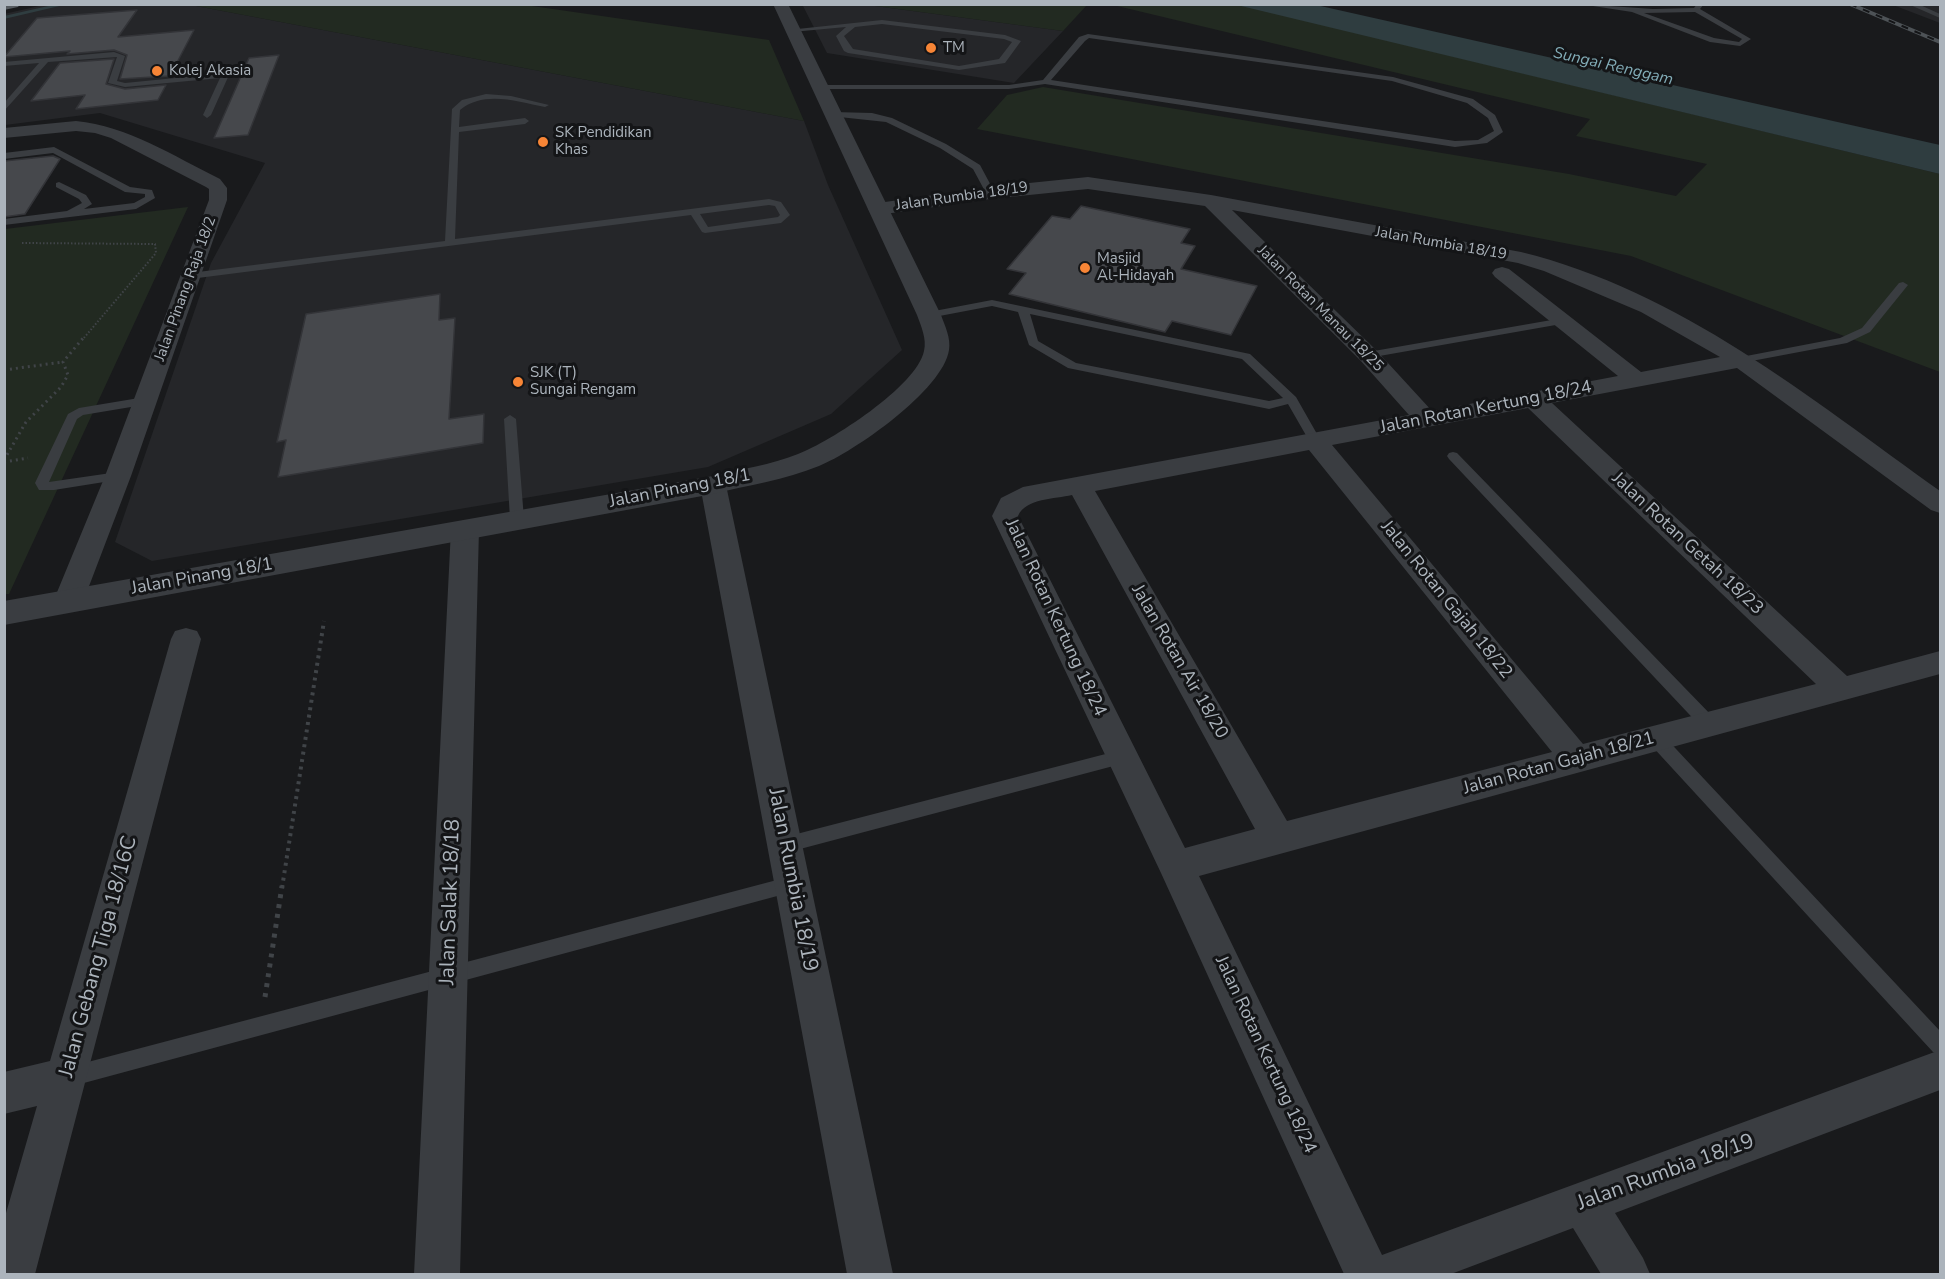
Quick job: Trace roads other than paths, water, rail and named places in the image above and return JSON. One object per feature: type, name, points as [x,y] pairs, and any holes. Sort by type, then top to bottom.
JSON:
[{"type":"main road","points":[[4,6],[13,4]]},
{"type":"street","name":"Jalan Pinang 18/1","points":[[4,613],[713,485],[809,461],[860,433],[928,372],[936,356],[938,343],[929,315],[780,4]]},
{"type":"street","name":"Jalan Pinang Raja 18/2","points":[[6,135],[76,126],[97,128],[117,135],[213,183],[218,188],[218,200],[118,476],[68,602]]},
{"type":"street","name":"Jalan Rumbia 18/19","points":[[878,209],[990,192],[1088,183],[1211,201],[1521,258],[1551,267],[1649,307],[1741,360],[1940,502]]},
{"type":"street","name":"Jalan Rotan Manau 18/25","points":[[1211,201],[1368,355],[1427,420]]},
{"type":"street","points":[[1502,273],[1637,380]]},
{"type":"street","name":"Jalan Rotan Kertung 18/24","points":[[1367,1275],[1176,866],[1005,516],[1010,504],[1023,496],[1741,360]]},
{"type":"street","name":"Jalan Rotan Getah 18/23","points":[[1533,399],[1841,690]]},
{"type":"street","name":"Jalan Rotan Gajah 18/22","points":[[1315,441],[1577,760]]},
{"type":"street","name":"Jalan Rumbia 18/19","points":[[713,485],[870,1275]]},
{"type":"street","name":"Jalan Rotan Air 18/20","points":[[1079,485],[1279,839]]},
{"type":"street","name":"Jalan Salak 18/18","points":[[436,1275],[465,529]]},
{"type":"street","name":"Jalan Gebang Tiga 18/16C","points":[[12,1275],[186,639]]},
{"type":"street","name":"Jalan Rotan Gajah 18/21","points":[[1176,866],[1941,663]]},
{"type":"street","name":"Jalan Rumbia 18/19","points":[[1391,1275],[1941,1070]]},
{"type":"street","points":[[4,1093],[66,1078]]},
{"type":"street","points":[[1583,1203],[1627,1275]]},
{"type":"lane","points":[[1583,4],[1635,12],[1713,40],[1740,44],[1747,39],[1698,7],[1635,12]]},
{"type":"lane","points":[[1911,4],[1941,16]]},
{"type":"lane","points":[[792,30],[854,24],[889,23],[1005,37],[1017,41],[1002,61],[959,68],[851,51],[847,49],[840,36],[854,24]]},
{"type":"lane","points":[[820,87],[1010,87],[1045,82],[1455,144],[1481,143],[1492,139],[1499,132],[1492,117],[1470,101],[1393,79],[1098,36],[1088,36],[1082,39],[1045,82]]},
{"type":"lane","points":[[4,64],[114,54],[121,56],[112,83],[125,85],[227,72],[207,115]]},
{"type":"lane","points":[[4,109],[45,60]]},
{"type":"lane","points":[[450,243],[456,109],[464,100],[489,96],[545,105]]},
{"type":"lane","points":[[833,114],[872,116],[889,120],[943,146],[977,166],[990,192]]},
{"type":"lane","points":[[455,130],[525,121]]},
{"type":"lane","points":[[4,156],[54,150],[128,190],[149,192],[150,198],[144,203],[121,209],[4,222]]},
{"type":"lane","points":[[59,185],[83,198],[121,209]]},
{"type":"lane","points":[[63,215],[87,204],[83,198]]},
{"type":"lane","points":[[190,276],[769,202],[778,204],[785,215],[781,220],[705,230],[694,212]]},
{"type":"lane","points":[[1741,360],[1844,341],[1866,330],[1904,285]]},
{"type":"lane","points":[[929,315],[992,303],[1246,356],[1292,400],[1315,441]]},
{"type":"lane","points":[[1023,309],[1033,343],[1072,366],[1269,405],[1292,400]]},
{"type":"lane","points":[[1368,355],[1563,321]]},
{"type":"lane","points":[[118,476],[44,487],[42,483],[72,417],[88,410],[145,401]]},
{"type":"lane","points":[[510,419],[517,519]]},
{"type":"lane","points":[[1453,456],[1708,724]]},
{"type":"lane","points":[[1656,739],[1941,1045]]},
{"type":"lane","points":[[785,845],[1121,757]]},
{"type":"lane","points":[[66,1078],[792,885]]},
{"type":"waterway","points":[[4,18],[66,4]]},
{"type":"railway","points":[[1850,4],[1940,42]]},
{"type":"place","name":"TM","points":[[931,48]]},
{"type":"place","name":"Kolej Akasia","points":[[157,71]]},
{"type":"place","name":"SK Pendidikan Khas","points":[[543,142]]},
{"type":"place","name":"Masjid Al-Hidayah","points":[[1085,268]]},
{"type":"place","name":"SJK (T) Sungai Rengam","points":[[518,382]]},
{"type":"water label","name":"Sungai Renggam","points":[[1613,67]]}]
